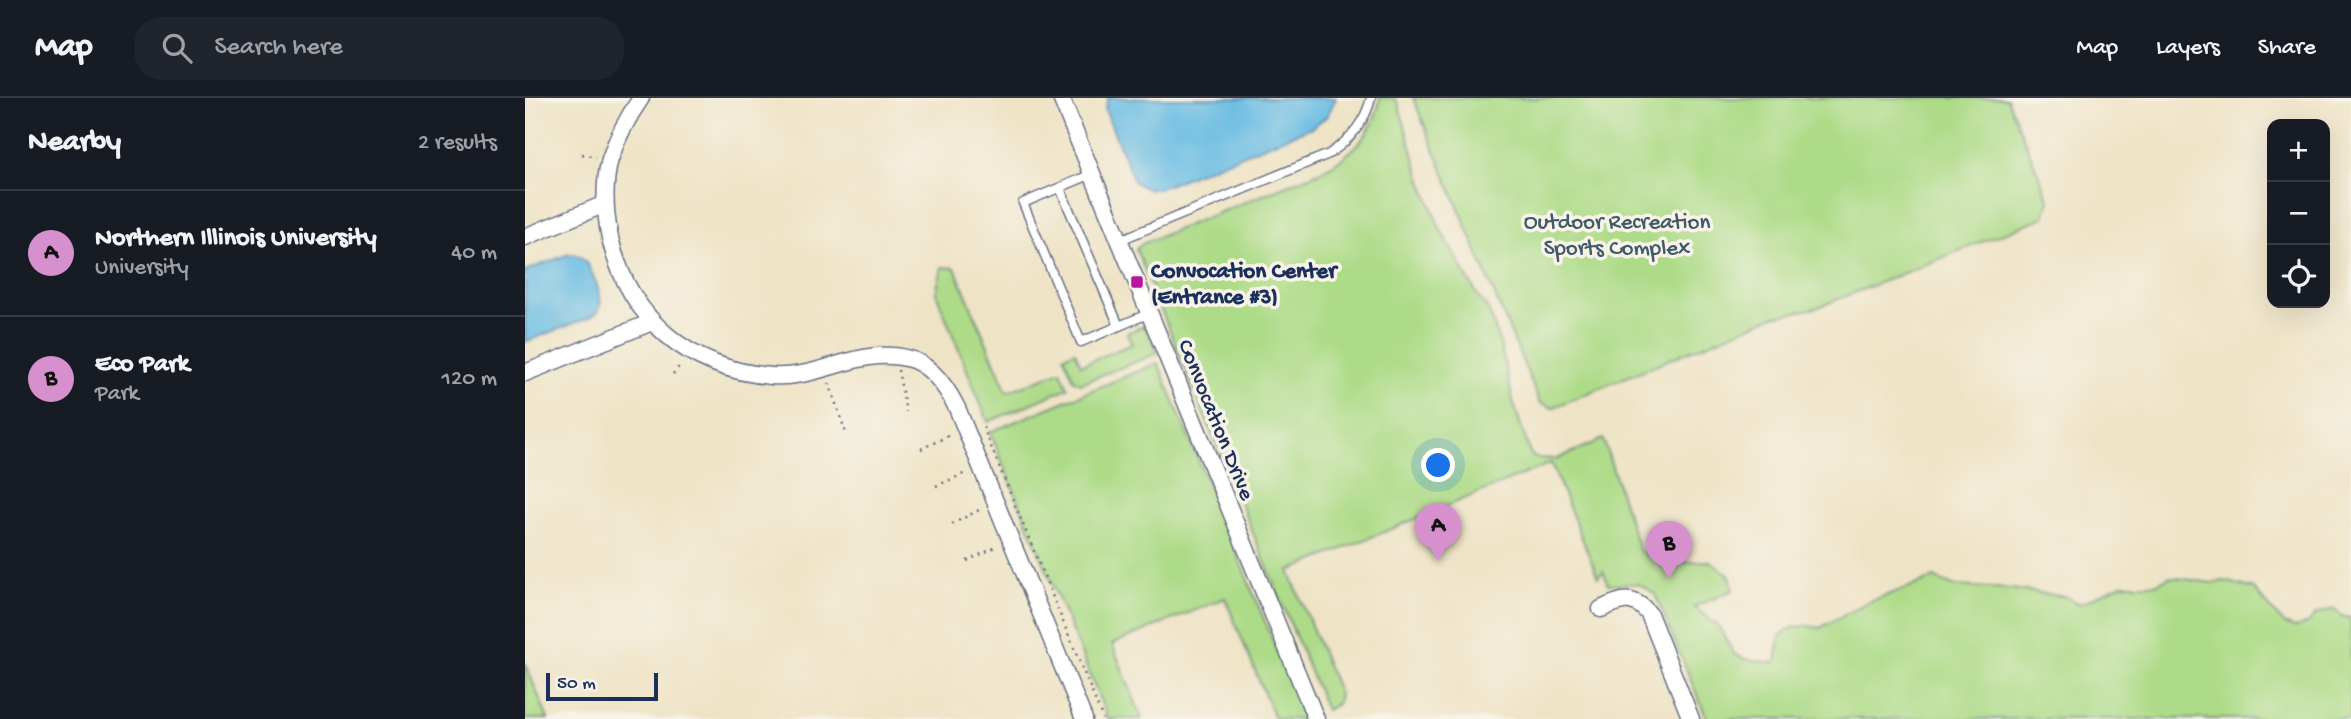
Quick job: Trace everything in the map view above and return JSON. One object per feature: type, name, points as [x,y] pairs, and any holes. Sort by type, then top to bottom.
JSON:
[{"type":"street","points":[[641,98],[619,134],[613,151],[605,204],[608,229],[627,287],[652,322],[669,337],[707,361],[754,374],[795,376],[853,360],[892,356],[909,358],[939,379],[957,408],[1084,719]]},
{"type":"street","name":"Convocation Drive","points":[[1061,98],[1317,719]]},
{"type":"street","points":[[525,237],[605,204]]},
{"type":"street","points":[[525,373],[652,322]]},
{"type":"street","points":[[1601,609],[1632,600],[1649,614],[1691,719]]},
{"type":"lane","points":[[1120,240],[1329,154],[1344,144],[1357,129],[1371,98]]},
{"type":"lane","points":[[1092,174],[1023,203],[1081,341],[1150,313]]},
{"type":"lane","points":[[1060,188],[1119,326]]},
{"type":"path","points":[[582,154],[599,158]]},
{"type":"path","points":[[673,374],[686,359]]},
{"type":"path","points":[[897,367],[906,412]]},
{"type":"path","points":[[828,380],[847,436]]},
{"type":"path","points":[[983,427],[1103,719]]},
{"type":"path","points":[[921,449],[955,433]]},
{"type":"path","points":[[936,486],[971,471]]},
{"type":"path","points":[[952,524],[987,506]]},
{"type":"path","points":[[967,561],[1001,544]]},
{"type":"green space","points":[[1380,98],[1394,98],[1398,103],[1417,167],[1440,229],[1489,311],[1530,453],[1535,458],[1557,459],[1603,439],[1639,550],[1665,562],[1710,561],[1730,576],[1733,590],[1694,607],[1718,626],[1734,654],[1744,659],[1776,663],[1780,636],[1794,627],[1820,628],[1868,602],[1934,578],[1953,586],[2012,589],[2067,597],[2080,604],[2121,584],[2155,584],[2170,577],[2212,583],[2225,581],[2254,589],[2284,624],[2295,628],[2308,624],[2316,614],[2333,609],[2344,617],[2351,618],[2351,719],[1707,719],[1655,594],[1639,584],[1608,584],[1603,571],[1598,577],[1551,463],[1289,571],[1339,694],[1337,704],[1326,710],[1136,249],[1144,243],[1331,166],[1351,151],[1367,133]]},
{"type":"green space","name":"Outdoor Recreation Sports Complex","points":[[1413,98],[2007,98],[2049,200],[2044,217],[1816,308],[1774,316],[1552,408],[1540,403]]},
{"type":"green space","points":[[942,267],[955,268],[1007,392],[1061,371],[1068,388],[988,422],[936,293]]},
{"type":"green space","points":[[1143,326],[1148,330],[1158,353],[1081,383],[1074,380],[1064,356],[1075,351],[1081,365],[1132,344],[1127,333]]},
{"type":"green space","points":[[1158,363],[1299,704],[1301,719],[1275,719],[1225,598],[1112,644],[1142,719],[1108,719],[990,432]]},
{"type":"green space","points":[[525,663],[548,719],[525,719]]},
{"type":"water","points":[[1108,98],[1336,98],[1327,116],[1312,127],[1158,189],[1145,188],[1134,182],[1105,110]]},
{"type":"water","points":[[569,254],[580,257],[592,274],[600,298],[599,310],[591,317],[525,342],[525,271]]},
{"type":"place","name":"Convocation Center (Entrance #3)","points":[[1137,282]]},
{"type":"place","name":"Northern Illinois University","points":[[1438,561]]},
{"type":"place","name":"Eco Park","points":[[1669,579]]}]
